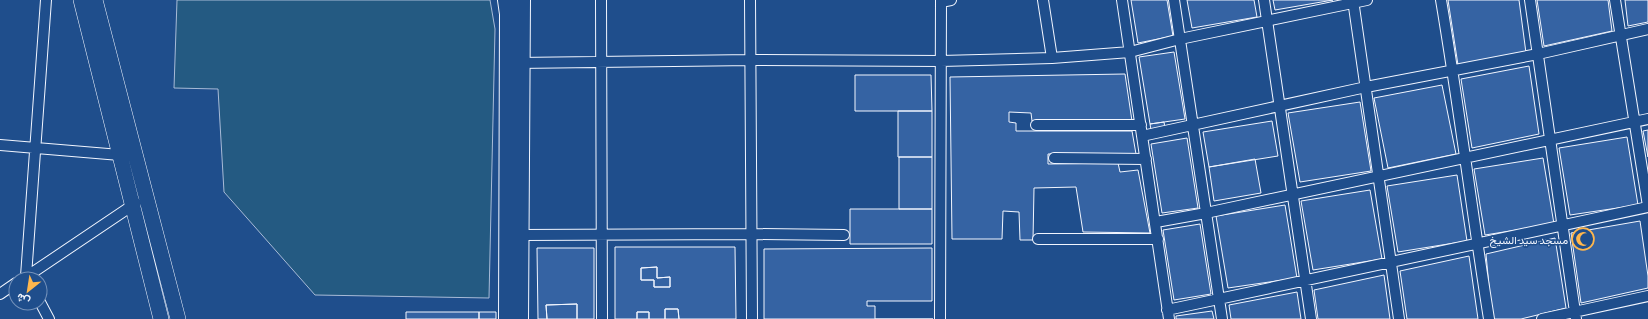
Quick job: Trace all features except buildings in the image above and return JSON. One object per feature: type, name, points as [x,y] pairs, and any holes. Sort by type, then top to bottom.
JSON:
[{"type":"main road","points":[[81,0],[161,319]]},
{"type":"main road","points":[[96,0],[178,319]]},
{"type":"main road","points":[[506,0],[515,63],[521,235],[520,319]]},
{"type":"main road","points":[[507,319],[515,63],[522,0]]},
{"type":"street","points":[[26,271],[46,0]]},
{"type":"street","points":[[601,0],[602,319]]},
{"type":"street","points":[[750,0],[752,60],[752,319]]},
{"type":"street","points":[[940,319],[941,1],[951,0]]},
{"type":"street","points":[[1043,0],[1052,58]]},
{"type":"street","points":[[1122,0],[1156,222],[1168,314],[1219,299],[1648,206],[1615,0]]},
{"type":"street","points":[[1174,0],[1222,319]]},
{"type":"street","points":[[1264,0],[1311,319]]},
{"type":"street","points":[[515,63],[752,60],[941,61],[1052,58],[1130,52],[1180,39],[1367,0]]},
{"type":"street","points":[[1441,0],[1453,71],[1489,319]]},
{"type":"street","points":[[1530,0],[1576,316]]},
{"type":"street","points":[[1354,2],[1399,319]]},
{"type":"street","points":[[1142,136],[1366,88],[1538,54],[1648,29]]},
{"type":"street","points":[[1156,222],[1206,213],[1648,119]]},
{"type":"street","points":[[1036,125],[1141,125]]},
{"type":"street","points":[[0,145],[120,155],[135,152]]},
{"type":"street","points":[[1054,158],[1146,159]]},
{"type":"street","points":[[35,271],[133,205],[147,199]]},
{"type":"street","points":[[521,235],[602,236],[752,234],[844,236]]},
{"type":"street","points":[[1038,239],[1158,239]]},
{"type":"street","points":[[1542,319],[1576,316],[1648,296]]},
{"type":"shaded area","points":[[177,0],[490,0],[495,29],[489,298],[315,295],[224,192],[218,89],[174,88]]},
{"type":"place","name":"مسجد سيد الشيخ","points":[[1583,239]]}]
